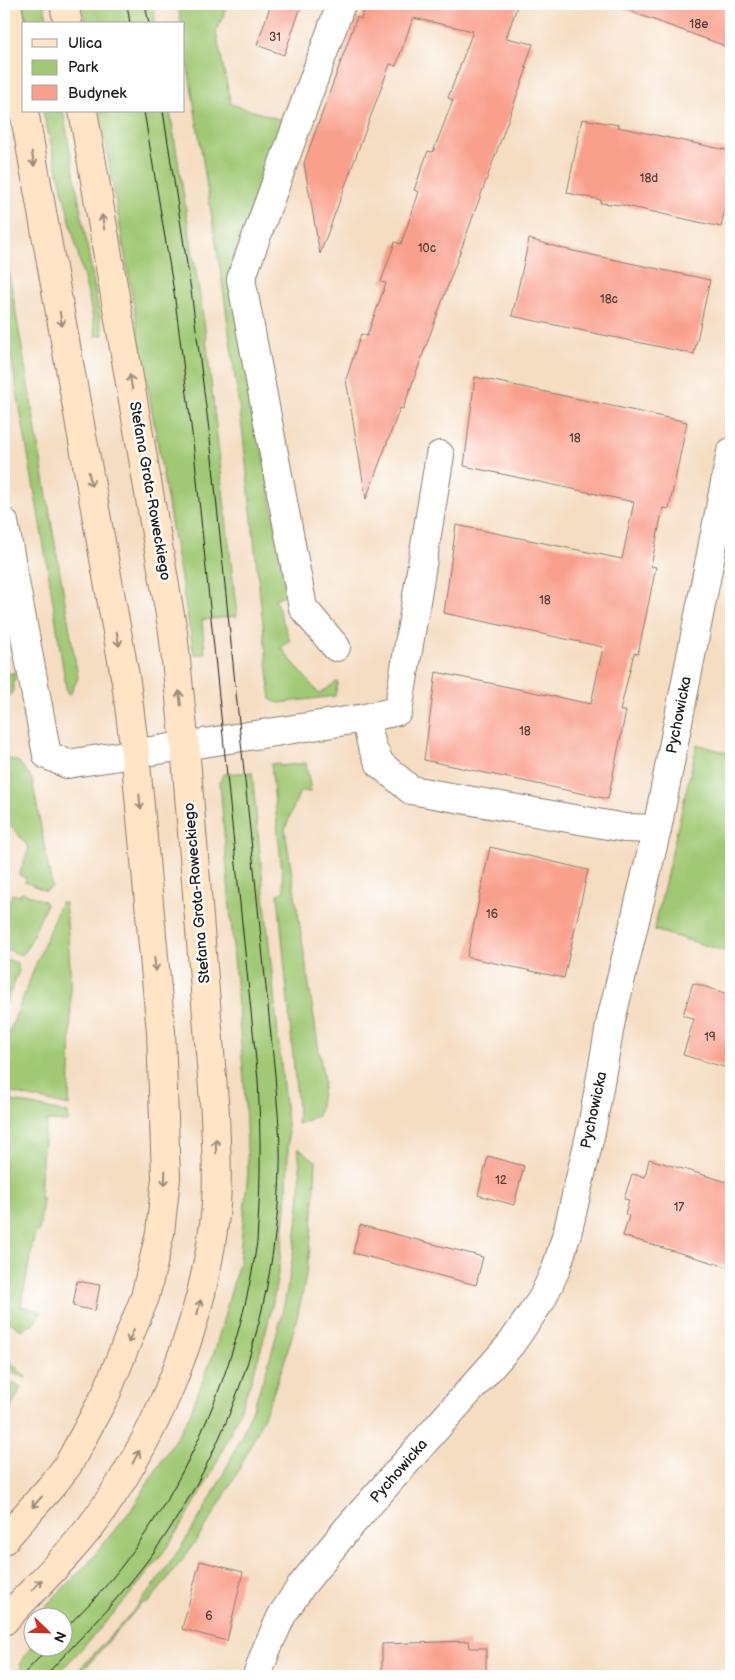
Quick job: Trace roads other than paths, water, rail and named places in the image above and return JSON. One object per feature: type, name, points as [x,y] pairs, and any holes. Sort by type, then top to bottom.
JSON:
[{"type":"main road","points":[[6,4],[22,98]]},
{"type":"main road","points":[[64,4],[68,22]]},
{"type":"main road","points":[[4,1540],[64,1470],[106,1394],[145,1297],[160,1233],[166,1178],[161,1032],[135,753],[126,682],[24,112]]},
{"type":"main road","name":"Stefana Grota-Roweckiego","points":[[4,1621],[72,1548],[102,1511],[135,1460],[161,1407],[196,1317],[206,1275],[214,1222],[216,1171],[215,1114],[185,746],[173,632],[83,112]]},
{"type":"street","points":[[336,647],[303,608],[241,279],[341,4]]},
{"type":"street","name":"Pychowicka","points":[[257,1676],[282,1615],[302,1584],[511,1344],[542,1298],[558,1262],[568,1230],[598,1102],[611,1020],[656,829],[731,452]]},
{"type":"street","points":[[4,522],[46,755],[67,764],[185,746],[365,718],[398,711],[440,455]]},
{"type":"street","points":[[365,718],[372,746],[380,764],[412,790],[617,827],[656,829]]},
{"type":"tram line","points":[[127,4],[130,22]]},
{"type":"tram line","points":[[145,4],[149,22]]},
{"type":"tram line","points":[[72,1622],[104,1588],[133,1551],[160,1511],[184,1469],[222,1381],[237,1335],[249,1289],[258,1233],[260,1189],[258,1080],[193,441],[174,292],[144,112]]},
{"type":"tram line","points":[[45,1676],[105,1611],[148,1560],[187,1500],[211,1456],[231,1411],[247,1364],[270,1268],[277,1218],[280,1157],[275,1075],[210,438],[191,290],[163,112]]},
{"type":"tram line","points":[[22,1676],[39,1658]]}]
